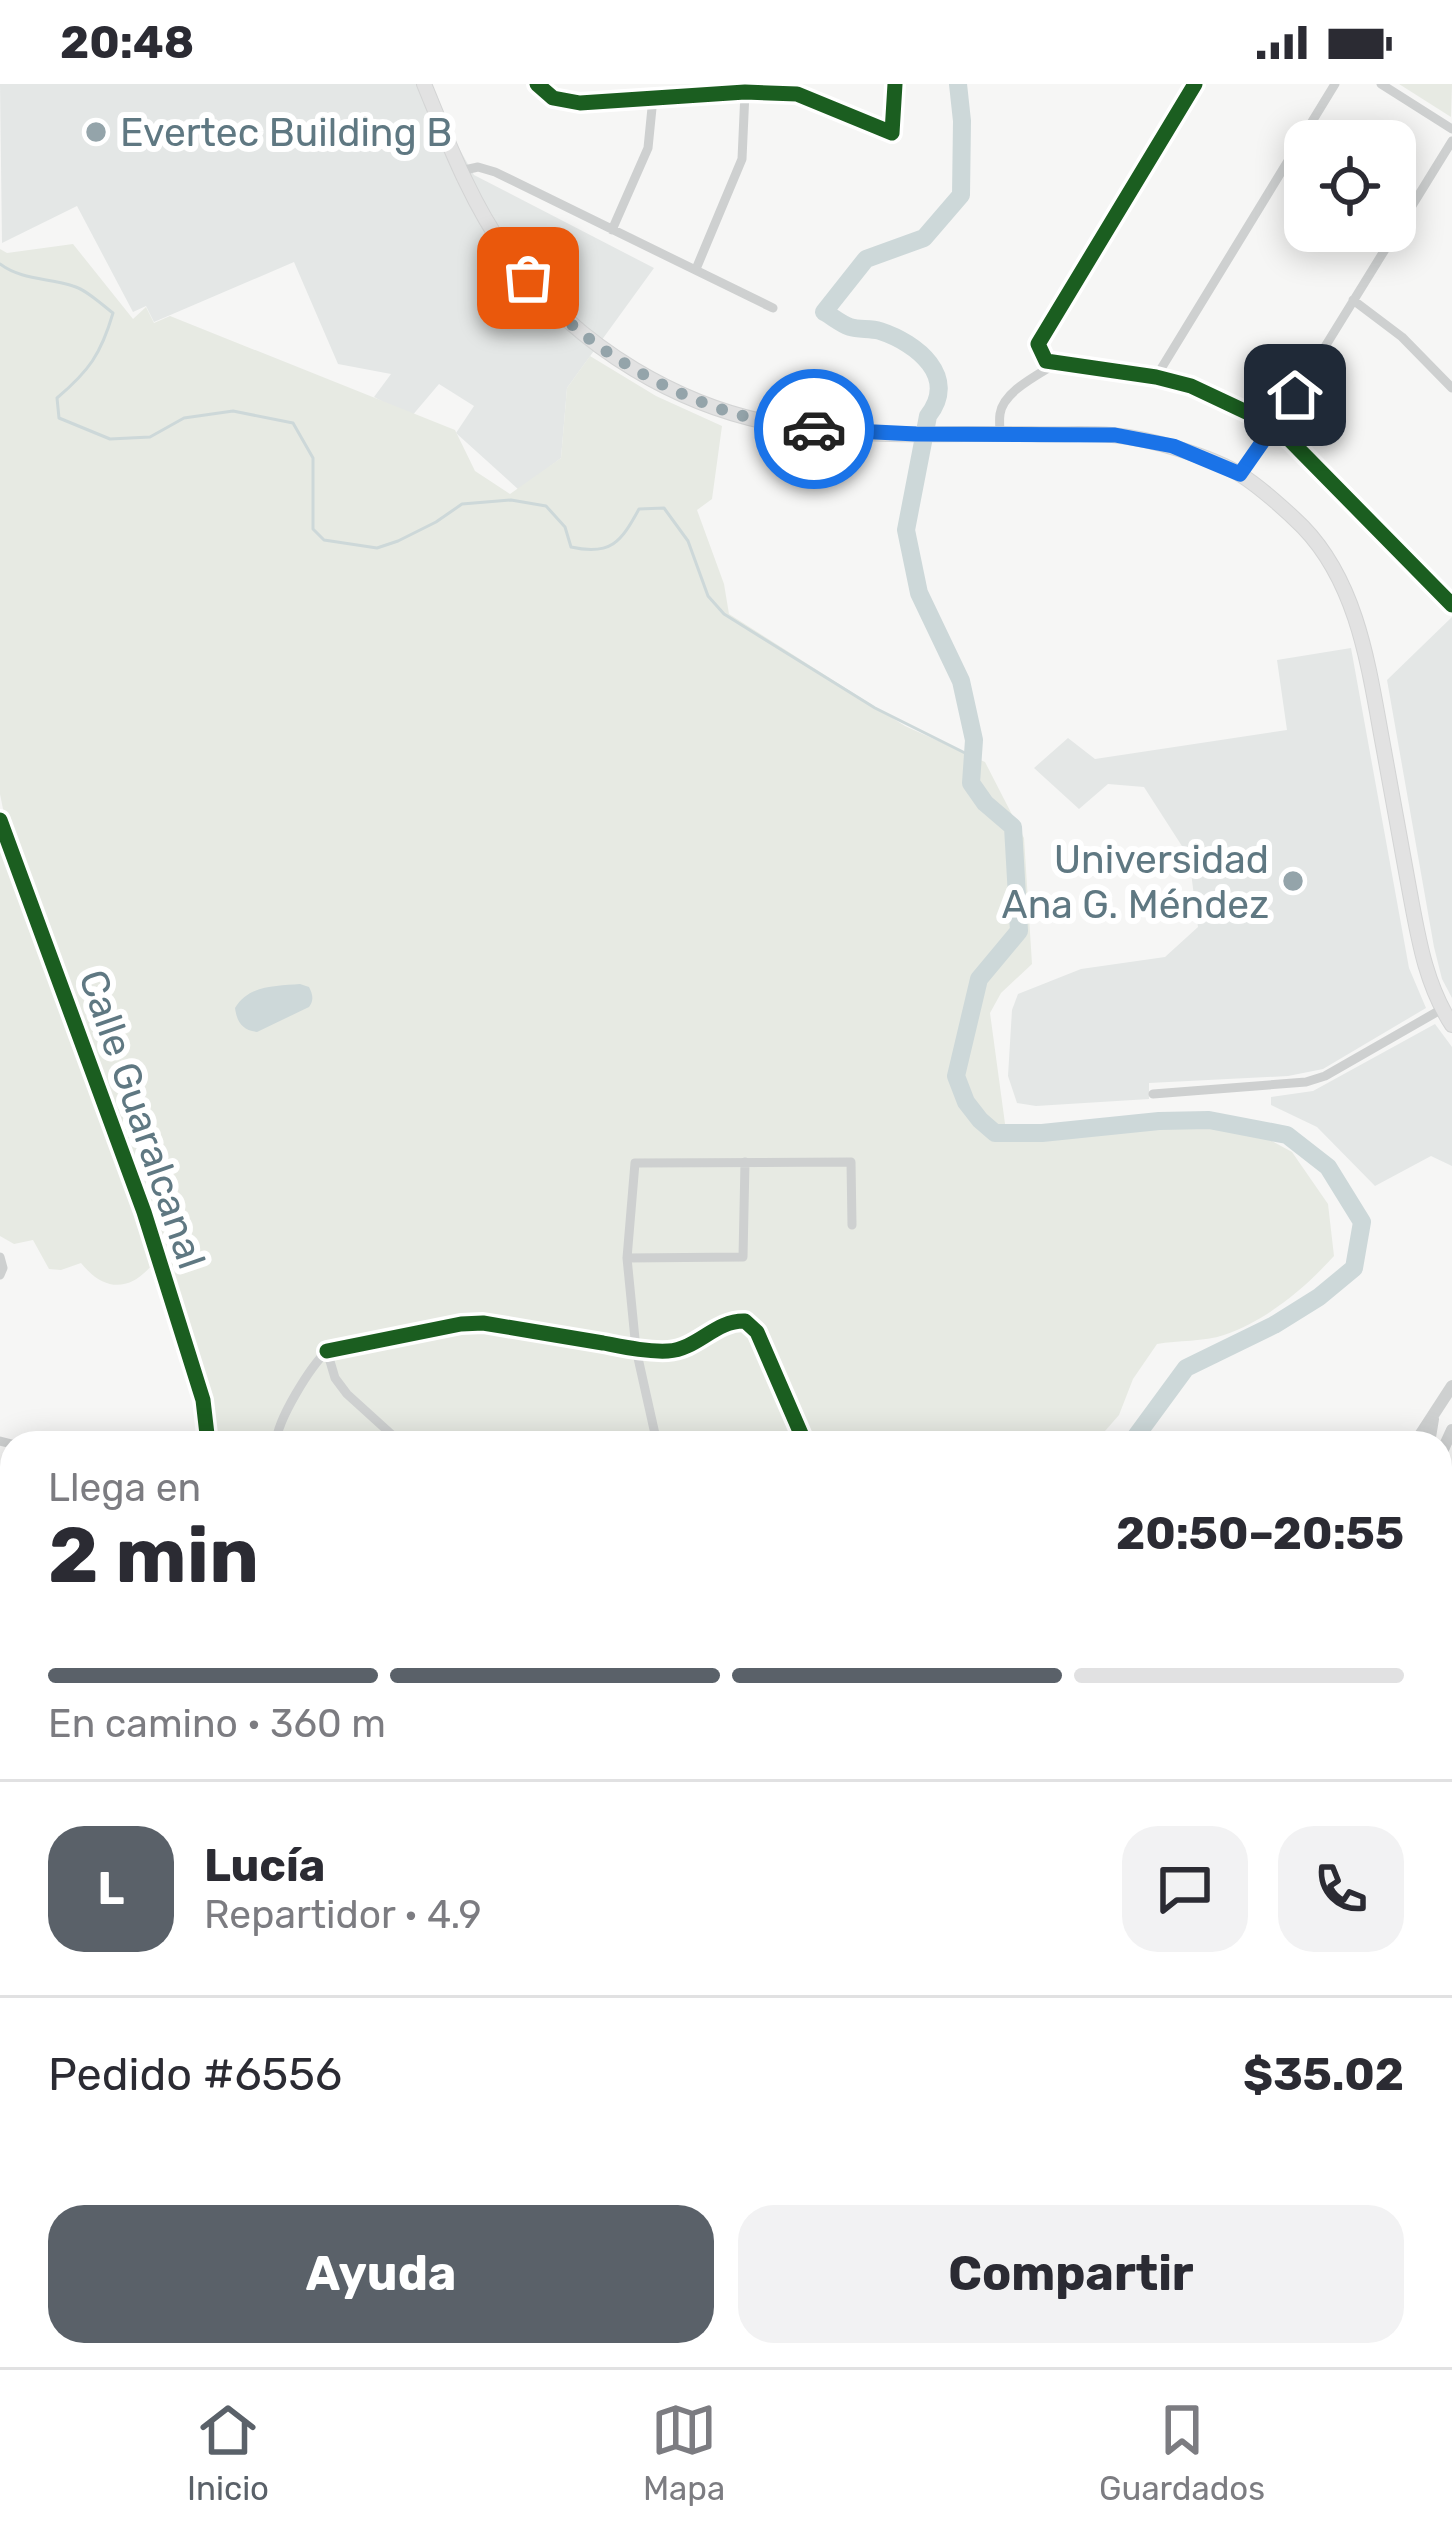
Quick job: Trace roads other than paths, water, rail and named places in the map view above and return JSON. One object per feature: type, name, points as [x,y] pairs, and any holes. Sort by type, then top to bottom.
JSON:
[{"type":"main road","points":[[424,84],[460,171],[507,254],[556,311],[603,350],[672,389],[733,413],[793,427],[882,434],[1115,435],[1173,446],[1240,474],[1304,528],[1348,597],[1366,653],[1421,956],[1452,1025]]},
{"type":"street","points":[[537,84],[553,98],[580,103],[745,92],[797,94],[892,133],[895,84]]},
{"type":"street","points":[[1195,84],[1038,344],[1046,361],[1191,386],[1276,426],[1452,605]]},
{"type":"street","points":[[1156,377],[1335,84]]},
{"type":"street","points":[[1381,84],[1452,129]]},
{"type":"street","points":[[696,268],[742,159],[745,92]]},
{"type":"street","points":[[612,230],[648,148],[653,98]]},
{"type":"street","points":[[1240,474],[1276,426],[1452,141]]},
{"type":"street","points":[[460,171],[478,167],[495,172],[773,308]]},
{"type":"street","points":[[1353,301],[1402,337],[1452,388]]},
{"type":"street","points":[[1000,434],[1004,402],[1058,362]]},
{"type":"street","name":"Calle Guaralcanal","points":[[0,820],[144,1212],[203,1400],[207,1431]]},
{"type":"street","points":[[1153,1094],[1306,1082],[1442,1010]]},
{"type":"street","points":[[627,1258],[743,1257],[745,1162]]},
{"type":"street","points":[[654,1431],[636,1348],[627,1258],[635,1163],[851,1162],[851,1225]]},
{"type":"street","points":[[0,1257],[0,1275]]},
{"type":"street","points":[[277,1431],[327,1351],[483,1323],[675,1350],[722,1324],[745,1321],[757,1332],[796,1422]]},
{"type":"street","points":[[327,1351],[335,1378],[347,1394],[388,1431]]},
{"type":"street","points":[[1422,1431],[1452,1386]]},
{"type":"street","points":[[1431,1431],[1434,1412]]},
{"type":"waterway","points":[[958,84],[961,195],[924,238],[866,259],[824,312],[850,327],[880,331],[907,344],[930,363],[939,388],[928,416],[906,530],[919,593],[961,681],[974,740],[971,783],[985,803],[1013,827],[1019,931],[979,979],[956,1076],[966,1102],[995,1133],[1209,1120],[1287,1135],[1328,1167],[1362,1222],[1354,1268],[1274,1325],[1186,1368],[1140,1431]]},
{"type":"waterway","points":[[0,264],[26,276],[78,288],[113,313],[92,361],[57,398],[59,418],[110,439],[150,437],[184,418],[233,411],[293,423],[313,458],[313,529],[324,540],[377,548],[436,522],[462,504],[511,500],[546,506],[565,527],[571,547],[596,550],[613,544],[639,509],[664,508],[688,541],[708,596],[724,614],[875,708],[973,757]]},
{"type":"place","name":"Evertec Building B","points":[[96,132]]},
{"type":"place","name":"Universidad Ana G. Méndez","points":[[1293,881]]}]
